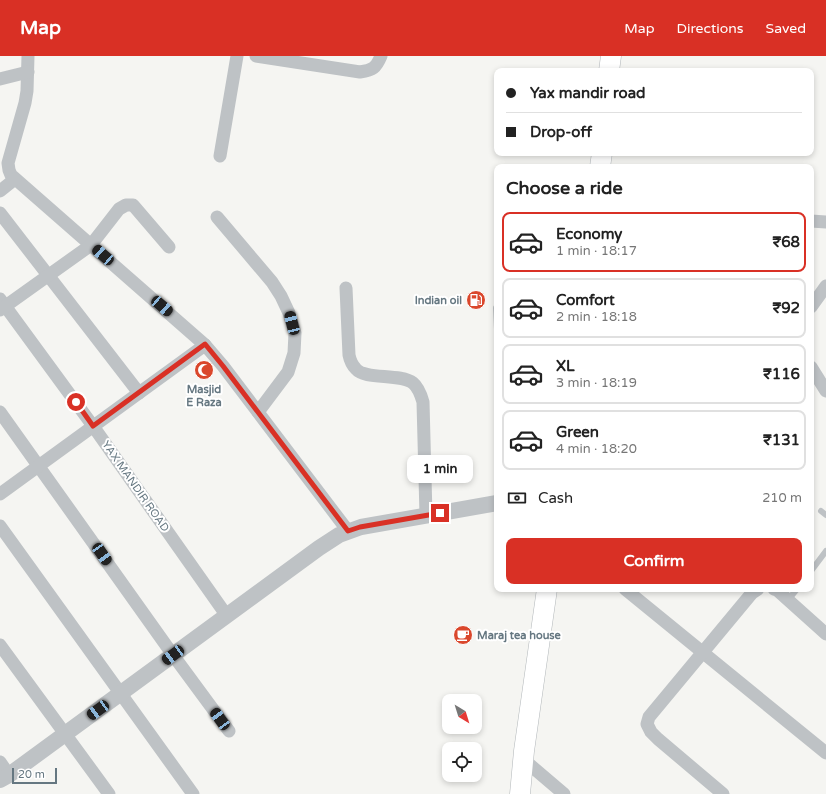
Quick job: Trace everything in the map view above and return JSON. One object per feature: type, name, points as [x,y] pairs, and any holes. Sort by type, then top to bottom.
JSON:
[{"type":"main road","points":[[609,68],[611,56]]},
{"type":"main road","points":[[520,794],[523,759],[547,592]]},
{"type":"street","points":[[28,56],[22,74],[27,91],[25,103],[8,163],[11,175],[205,344],[348,531]]},
{"type":"street","points":[[220,156],[237,56]]},
{"type":"street","points":[[256,56],[360,72],[370,70],[378,63],[381,56]]},
{"type":"street","points":[[0,79],[22,74]]},
{"type":"street","points":[[0,89],[22,74]]},
{"type":"street","points":[[0,191],[16,179]]},
{"type":"street","points":[[2,305],[48,276],[91,245],[119,209],[126,205],[133,205],[169,247]]},
{"type":"street","points":[[0,213],[139,393]]},
{"type":"street","points":[[217,217],[272,282],[290,313],[295,333],[294,353],[288,372],[258,412]]},
{"type":"street","points":[[814,221],[826,222]]},
{"type":"street","points":[[814,303],[826,286]]},
{"type":"street","points":[[346,288],[349,356],[356,371],[363,374],[402,378],[413,383],[420,392],[423,402],[426,515]]},
{"type":"street","name":"YAX MANDIR ROAD","points":[[2,305],[93,426],[227,616]]},
{"type":"street","points":[[0,494],[205,344]]},
{"type":"street","points":[[814,372],[826,391]]},
{"type":"street","points":[[0,412],[229,732]]},
{"type":"street","points":[[0,762],[5,777],[319,548],[339,535],[360,527],[494,504]]},
{"type":"street","points":[[0,526],[193,794]]},
{"type":"street","points":[[629,592],[826,753]]},
{"type":"street","points":[[723,794],[658,739],[651,732],[647,724],[649,717],[754,592]]},
{"type":"street","points":[[779,592],[826,634]]},
{"type":"street","points":[[0,645],[110,794]]},
{"type":"street","points":[[523,759],[564,794]]},
{"type":"lane","points":[[820,511],[826,515]]},
{"type":"lane","points":[[814,567],[826,551]]},
{"type":"lane","points":[[788,600],[795,592]]},
{"type":"place","name":"Indian oil","points":[[476,300]]},
{"type":"place","name":"Masjid E Raza","points":[[204,370]]},
{"type":"place","name":"Maraj tea house","points":[[463,635]]},
{"type":"route","points":[[76,402],[93,426],[205,344],[348,531],[360,527],[440,513]]}]
